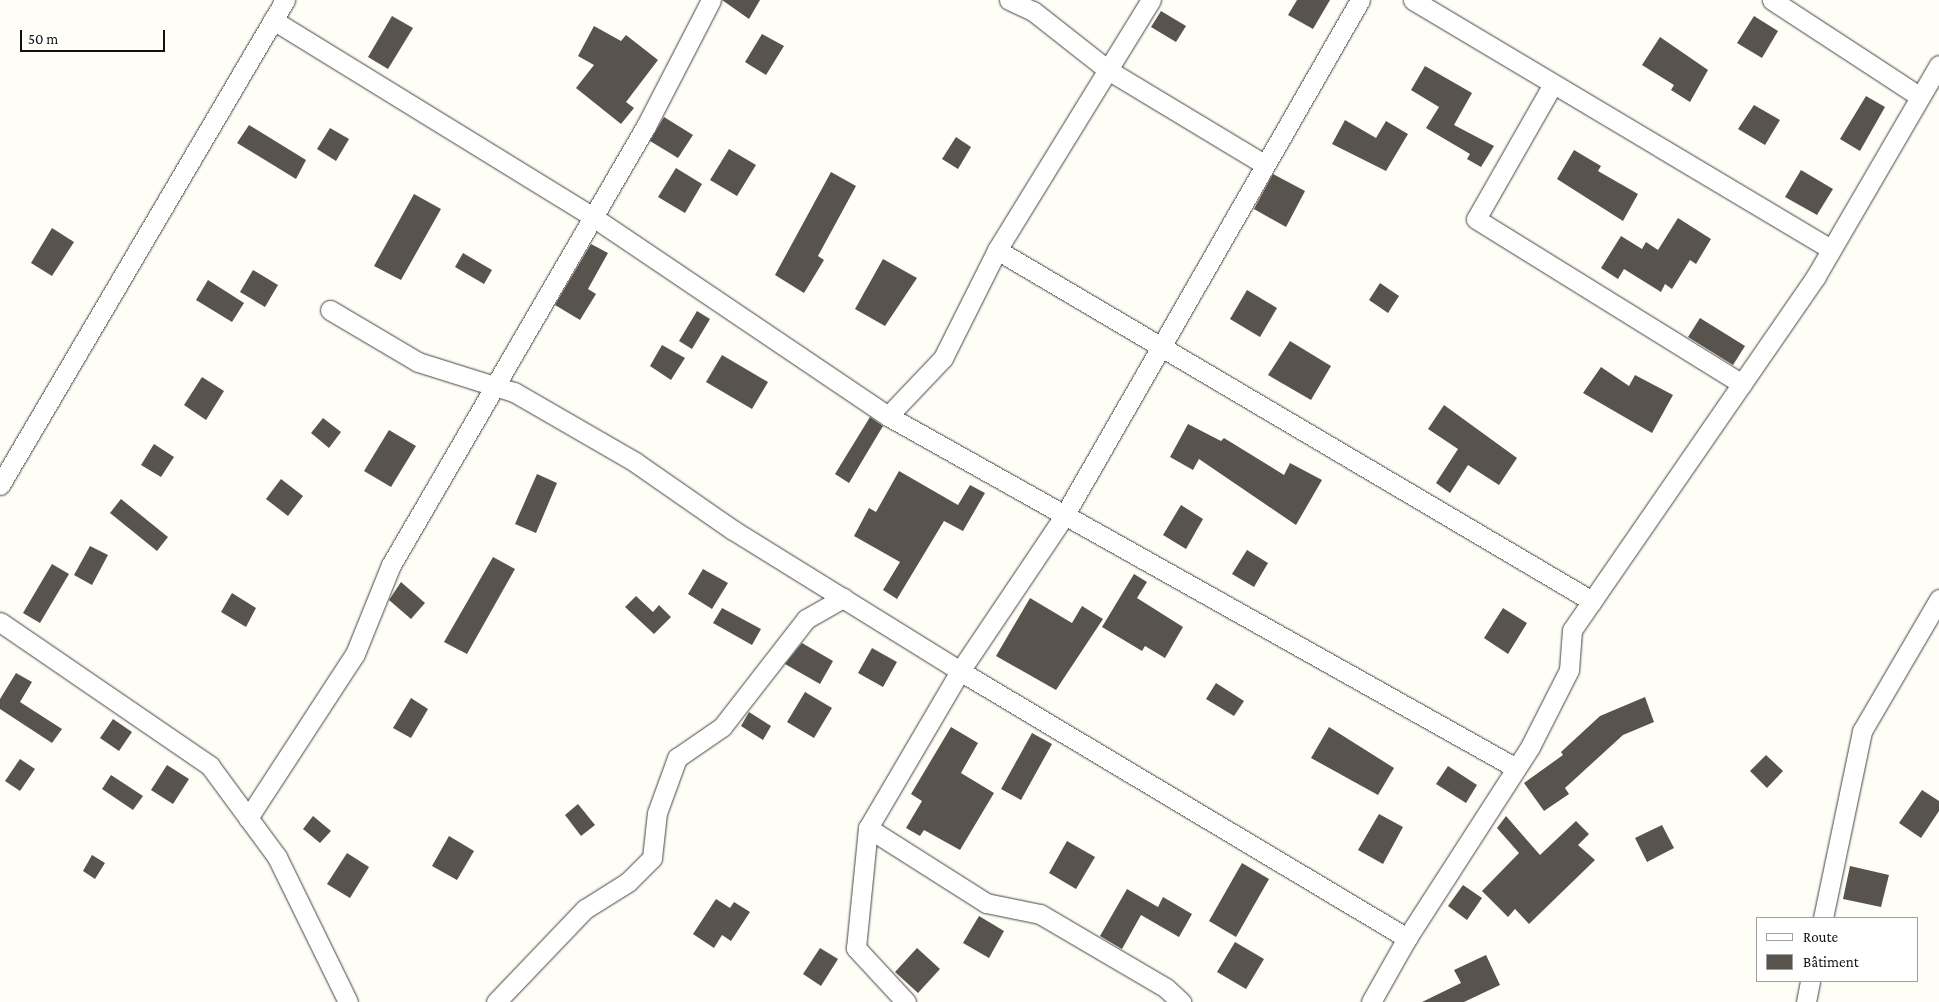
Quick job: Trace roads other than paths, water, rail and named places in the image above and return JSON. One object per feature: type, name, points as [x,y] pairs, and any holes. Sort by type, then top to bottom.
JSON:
[{"type":"street","points":[[0,485],[285,0]]},
{"type":"street","points":[[248,818],[355,654],[391,565],[646,126],[711,0]]},
{"type":"street","points":[[1009,0],[1033,10],[1108,70],[1264,164]]},
{"type":"street","points":[[888,416],[944,358],[996,250],[1151,0]]},
{"type":"street","points":[[906,1002],[856,948],[868,828],[960,671],[1064,516],[1264,164],[1360,0]]},
{"type":"street","points":[[1413,0],[1831,249]]},
{"type":"street","points":[[1772,0],[1920,97]]},
{"type":"street","points":[[273,20],[593,217],[888,416],[1516,768]]},
{"type":"street","points":[[1371,1002],[1407,938],[1516,768],[1569,670],[1572,630],[1742,384],[1831,249],[1939,65]]},
{"type":"street","points":[[1553,84],[1476,219],[1742,384]]},
{"type":"street","points":[[996,250],[1160,349],[1592,601]]},
{"type":"street","points":[[330,310],[418,362],[495,383],[635,462],[733,530],[960,671],[1407,938]]},
{"type":"street","points":[[496,1002],[585,910],[628,882],[652,858],[657,813],[677,758],[722,727],[806,618],[843,598]]},
{"type":"street","points":[[1823,917],[1862,731],[1939,599]]},
{"type":"street","points":[[0,622],[210,766],[277,857],[346,1002]]},
{"type":"street","points":[[868,828],[986,904],[1040,914],[1166,988],[1181,1002]]},
{"type":"street","points":[[1806,1002],[1810,982]]}]
